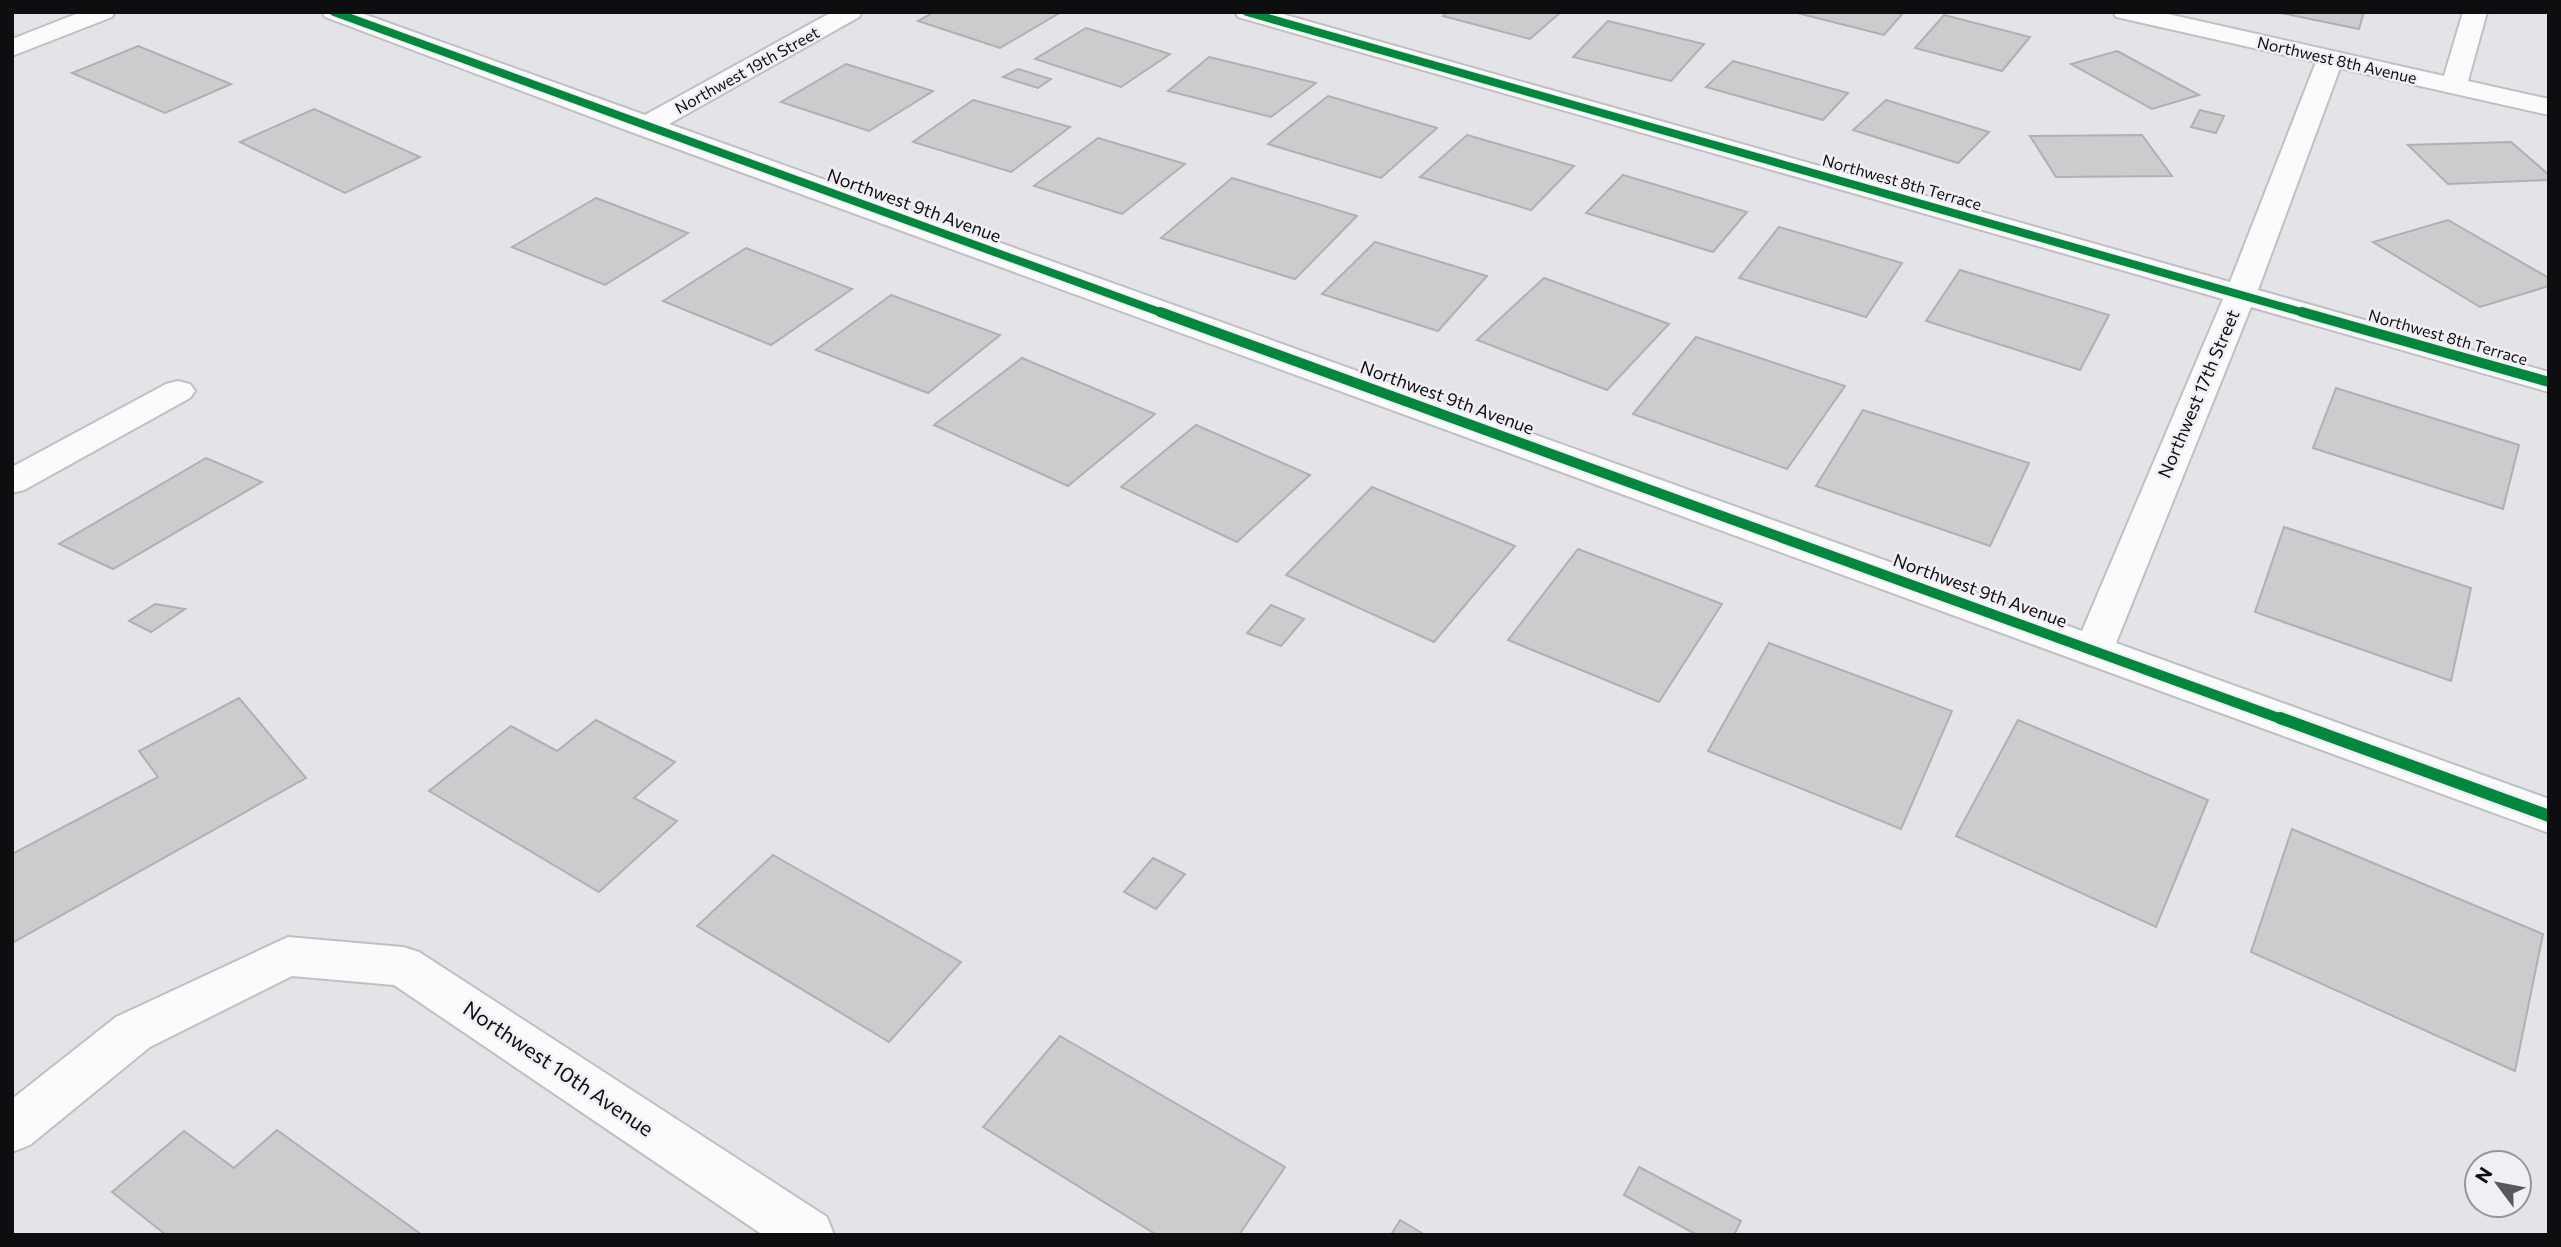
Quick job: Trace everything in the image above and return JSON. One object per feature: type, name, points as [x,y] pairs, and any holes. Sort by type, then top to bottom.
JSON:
[{"type":"street","points":[[12,48],[103,12]]},
{"type":"street","name":"Northwest 9th Avenue","points":[[334,12],[644,127],[2549,816]]},
{"type":"street","name":"Northwest 19th Street","points":[[644,127],[850,12]]},
{"type":"street","name":"Northwest 8th Terrace","points":[[1247,12],[2549,382]]},
{"type":"street","name":"Northwest 8th Avenue","points":[[2125,12],[2549,107]]},
{"type":"street","points":[[2454,86],[2475,12]]},
{"type":"street","name":"Northwest 17th Street","points":[[2094,650],[2241,294],[2330,58]]},
{"type":"street","points":[[12,482],[178,391]]},
{"type":"street","name":"Northwest 10th Avenue","points":[[12,1129],[133,1032],[288,956],[402,966],[808,1235]]},
{"type":"building","points":[[934,12],[1061,12],[1000,48],[918,21]]},
{"type":"building","points":[[1448,12],[1561,12],[1530,39],[1443,16]]},
{"type":"building","points":[[1793,12],[1904,12],[1884,35]]},
{"type":"building","points":[[2276,12],[2364,12],[2359,29]]},
{"type":"building","points":[[1944,15],[2030,37],[2002,71],[1915,48]]},
{"type":"building","points":[[1608,21],[1704,44],[1671,81],[1573,57]]},
{"type":"building","points":[[1086,28],[1170,54],[1121,87],[1035,59]]},
{"type":"building","points":[[138,46],[231,84],[165,113],[72,73]]},
{"type":"building","points":[[2117,51],[2199,95],[2152,109],[2071,64]]},
{"type":"building","points":[[1209,57],[1316,83],[1271,117],[1168,91]]},
{"type":"building","points":[[1733,61],[1848,93],[1823,120],[1706,87]]},
{"type":"building","points":[[846,64],[933,91],[869,131],[781,102]]},
{"type":"building","points":[[1018,69],[1051,79],[1038,88],[1003,77]]},
{"type":"building","points":[[1328,96],[1437,128],[1381,178],[1268,144]]},
{"type":"building","points":[[973,100],[1070,127],[1011,172],[913,142]]},
{"type":"building","points":[[1886,100],[1989,132],[1958,163],[1853,130]]},
{"type":"building","points":[[314,109],[420,157],[345,193],[240,142]]},
{"type":"building","points":[[2200,110],[2224,116],[2216,133],[2191,127]]},
{"type":"building","points":[[1467,135],[1574,166],[1531,210],[1420,177]]},
{"type":"building","points":[[2142,135],[2172,176],[2056,177],[2030,136]]},
{"type":"building","points":[[1098,138],[1185,164],[1122,214],[1034,186]]},
{"type":"building","points":[[2511,142],[2549,175],[2549,180],[2448,184],[2408,145]]},
{"type":"building","points":[[1623,175],[1747,212],[1713,252],[1586,213]]},
{"type":"building","points":[[1232,178],[1357,216],[1295,279],[1161,238]]},
{"type":"building","points":[[596,198],[688,233],[605,285],[512,247]]},
{"type":"building","points":[[2448,220],[2549,278],[2549,286],[2480,307],[2373,242]]},
{"type":"building","points":[[1779,227],[1902,263],[1866,317],[1739,278]]},
{"type":"building","points":[[1375,242],[1487,276],[1438,331],[1322,294]]},
{"type":"building","points":[[746,248],[852,289],[771,345],[663,301]]},
{"type":"building","points":[[1960,270],[2109,315],[2080,370],[1926,321]]},
{"type":"building","points":[[1544,278],[1669,324],[1607,390],[1477,340]]},
{"type":"building","points":[[891,295],[1000,335],[928,393],[816,350]]},
{"type":"building","points":[[1696,337],[1845,386],[1787,469],[1633,414]]},
{"type":"building","points":[[1022,358],[1155,414],[1068,486],[934,425]]},
{"type":"building","points":[[2336,388],[2519,445],[2503,509],[2313,448]]},
{"type":"building","points":[[1863,410],[2029,463],[1990,546],[1816,486]]},
{"type":"building","points":[[1196,425],[1310,475],[1237,542],[1121,487]]},
{"type":"building","points":[[206,458],[262,482],[113,569],[59,544]]},
{"type":"building","points":[[1372,487],[1515,546],[1434,642],[1286,575]]},
{"type":"building","points":[[2284,527],[2471,588],[2451,681],[2255,612]]},
{"type":"building","points":[[1578,549],[1722,604],[1659,702],[1508,640]]},
{"type":"building","points":[[155,604],[185,609],[151,632],[129,621]]},
{"type":"building","points":[[1271,605],[1304,619],[1281,646],[1247,633]]},
{"type":"building","points":[[1769,643],[1952,711],[1901,829],[1708,751]]},
{"type":"building","points":[[239,698],[306,778],[12,943],[12,854],[158,777],[139,751]]},
{"type":"building","points":[[596,720],[675,762],[634,798],[677,821],[599,892],[429,791],[511,726],[557,751]]},
{"type":"building","points":[[2018,720],[2208,800],[2156,927],[1956,836]]},
{"type":"building","points":[[2292,829],[2543,934],[2515,1071],[2251,952]]},
{"type":"building","points":[[773,855],[961,962],[889,1042],[697,926]]},
{"type":"building","points":[[1153,858],[1185,874],[1156,909],[1124,892]]},
{"type":"building","points":[[1060,1036],[1285,1167],[1239,1235],[1157,1235],[983,1127]]},
{"type":"building","points":[[277,1130],[422,1235],[166,1235],[112,1192],[184,1131],[234,1168]]},
{"type":"building","points":[[1639,1167],[1741,1221],[1734,1235],[1697,1235],[1624,1195]]},
{"type":"building","points":[[1400,1220],[1425,1235],[1391,1235]]},
{"type":"cycle path","points":[[334,12],[2549,816]]},
{"type":"cycle path","points":[[1247,12],[2549,382]]}]
